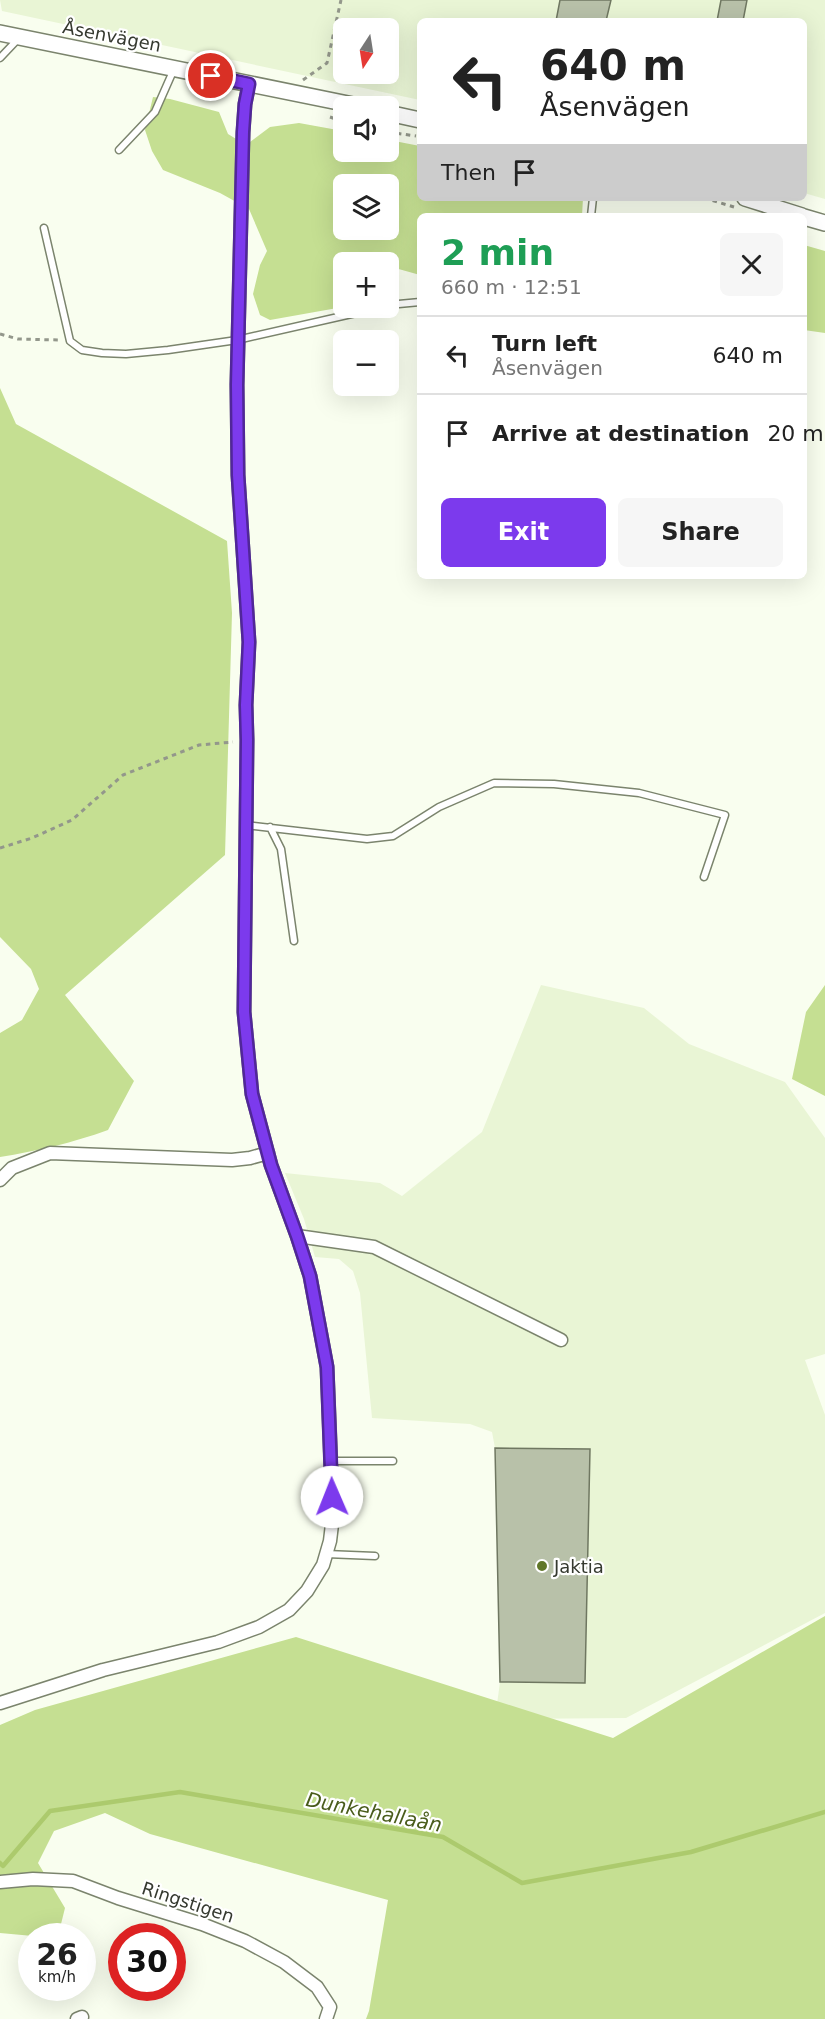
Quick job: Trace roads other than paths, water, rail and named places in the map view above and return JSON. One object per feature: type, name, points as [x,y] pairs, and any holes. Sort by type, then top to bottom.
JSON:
[{"type":"street","name":"Åsenvägen","points":[[0,33],[333,101]]},
{"type":"street","points":[[0,1702],[103,1670],[218,1642],[259,1627],[289,1610],[307,1591],[323,1565],[330,1541],[333,1516],[327,1367],[310,1276],[268,1153],[252,1094],[244,1012],[246,705],[249,642],[238,475],[237,340],[243,132],[249,84]]},
{"type":"street","points":[[399,115],[417,119]]},
{"type":"street","points":[[755,201],[793,213]]},
{"type":"street","points":[[807,217],[825,223]]},
{"type":"street","points":[[0,1180],[12,1168],[50,1153],[232,1160],[268,1153]]},
{"type":"street","points":[[297,1236],[374,1247],[561,1340]]},
{"type":"street","name":"Ringstigen","points":[[0,1881],[33,1879],[73,1881],[118,1898],[202,1924],[245,1941],[284,1962],[317,1987],[330,2007],[326,2019]]},
{"type":"lane","points":[[0,58],[19,37]]},
{"type":"lane","points":[[119,150],[155,112],[174,69]]},
{"type":"lane","points":[[44,228],[70,341],[82,350],[126,354],[168,350],[237,340],[334,318]]},
{"type":"lane","points":[[399,304],[417,302]]},
{"type":"lane","points":[[246,825],[367,838],[393,836],[439,807],[494,783],[554,784],[639,793],[725,815],[704,877]]},
{"type":"lane","points":[[270,827],[281,849],[294,941]]},
{"type":"lane","points":[[332,1461],[393,1461]]},
{"type":"lane","points":[[327,1554],[375,1556]]},
{"type":"waterway","name":"Dunkehallaån","points":[[0,1863],[3,1866],[50,1811],[180,1792],[443,1837],[522,1883],[691,1852],[825,1812]]},
{"type":"place","name":"Jaktia","points":[[542,1566]]}]
